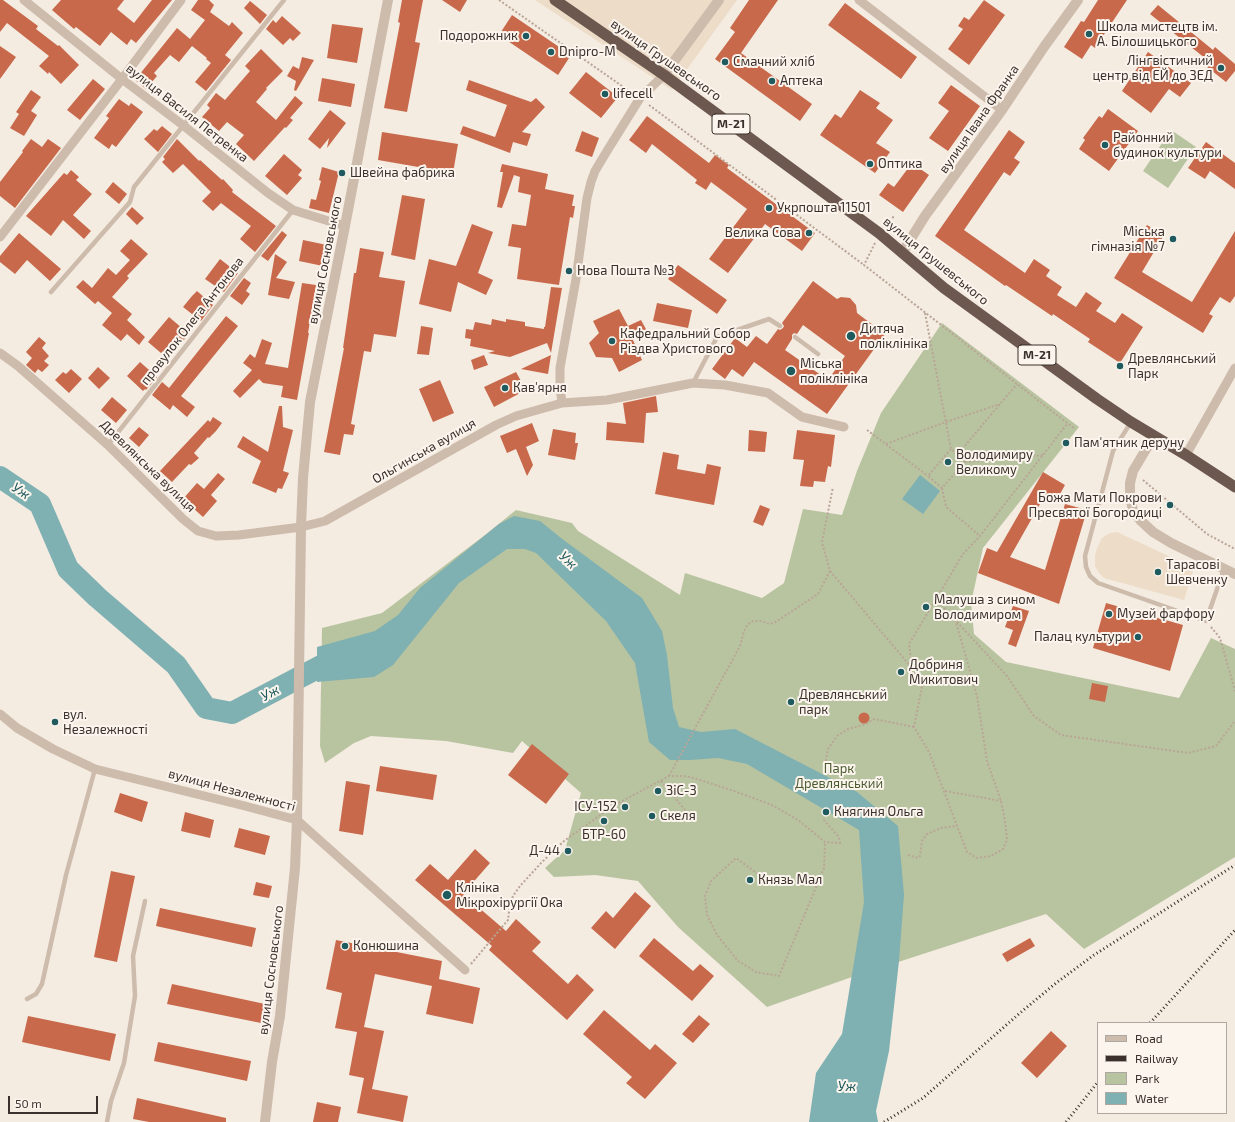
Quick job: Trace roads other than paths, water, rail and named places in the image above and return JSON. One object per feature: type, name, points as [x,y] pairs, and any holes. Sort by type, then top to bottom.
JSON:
[{"type":"highway","name":"вулиця Грушевського","points":[[555,0],[664,75],[879,233],[944,288],[1131,422],[1186,455]]},
{"type":"highway","name":"М-21","points":[[1186,455],[1235,488]]},
{"type":"street","name":"вулиця Василя Петренка","points":[[24,0],[122,79],[292,210],[345,226]]},
{"type":"street","points":[[0,238],[181,0]]},
{"type":"street","name":"вулиця Сосновського","points":[[265,1122],[272,1062],[280,1016],[295,868],[301,527],[303,478],[310,402],[388,0]]},
{"type":"street","points":[[562,403],[560,368],[576,279],[587,198],[595,171],[640,98],[664,75],[719,0]]},
{"type":"street","points":[[858,0],[1002,110]]},
{"type":"street","name":"вулиця Івана Франка","points":[[902,253],[925,216],[1002,110],[1078,0]]},
{"type":"street","name":"Древлянська вулиця","points":[[0,353],[18,366],[108,445],[183,520],[198,531],[216,536],[239,535],[301,527]]},
{"type":"street","points":[[1186,455],[1235,368]]},
{"type":"street","name":"Ольгинська вулиця","points":[[301,527],[325,521],[496,425],[516,416],[562,403],[608,400],[693,383],[725,385],[768,393],[802,417],[844,427]]},
{"type":"street","points":[[1154,436],[1133,471],[1130,483],[1130,497],[1133,510],[1140,520],[1153,532],[1235,574]]},
{"type":"street","name":"вулиця Незалежності","points":[[0,714],[17,728],[53,749],[95,769],[297,820],[465,970]]},
{"type":"lane","points":[[51,292],[130,202],[134,187],[284,0]]},
{"type":"lane","name":"провулок Олега Антонова","points":[[108,445],[292,210]]},
{"type":"lane","points":[[693,383],[717,337],[769,319],[780,326]]},
{"type":"lane","points":[[795,337],[818,354]]},
{"type":"lane","points":[[1131,422],[1113,451],[1085,556],[1086,567],[1090,576],[1098,583],[1206,621],[1224,569]]},
{"type":"lane","points":[[27,999],[36,994],[42,984],[66,875],[95,769]]},
{"type":"lane","points":[[107,1122],[111,1101],[124,1064],[135,996],[133,956],[145,901]]},
{"type":"water","points":[[920,475],[940,491],[923,514],[902,499]]},
{"type":"water","name":"Уж","points":[[514,516],[540,521],[642,598],[662,631],[667,655],[673,708],[679,727],[701,732],[735,729],[857,792],[898,826],[904,895],[899,961],[889,1051],[876,1111],[878,1122],[809,1122],[816,1073],[842,1034],[864,902],[859,830],[747,764],[718,758],[670,760],[649,742],[635,663],[606,621],[536,553],[525,549],[507,549],[459,583],[393,665],[374,677],[317,682],[317,647],[375,631],[398,615],[420,588],[499,524]]},
{"type":"waterway","name":"Уж","points":[[0,477],[40,504],[68,569],[97,597],[176,665],[206,708],[232,713],[323,665],[345,660]]},
{"type":"railway","points":[[884,1122],[923,1098],[1020,1013],[1056,983],[1094,955],[1235,865]]},
{"type":"railway","points":[[1151,1022],[1235,930]]},
{"type":"railway","points":[[1066,1122],[1097,1083]]},
{"type":"place","name":"Школа мистецтв ім. А. Білошицького","points":[[1089,34]]},
{"type":"place","name":"Подорожник","points":[[526,36]]},
{"type":"place","name":"Dnipro-M","points":[[551,52]]},
{"type":"place","name":"Смачний хліб","points":[[725,62]]},
{"type":"place","name":"Лінгвістичний центр від ЕЙ до ЗЕД","points":[[1221,68]]},
{"type":"place","name":"Аптека","points":[[772,81]]},
{"type":"place","name":"lifecell","points":[[605,94]]},
{"type":"place","name":"Районний будинок культури","points":[[1105,145]]},
{"type":"place","name":"Оптика","points":[[870,164]]},
{"type":"place","name":"Швейна фабрика","points":[[342,173]]},
{"type":"place","name":"Укрпошта 11501","points":[[769,208]]},
{"type":"place","name":"Велика Сова","points":[[809,233]]},
{"type":"place","name":"Міська гімназія №7","points":[[1173,239]]},
{"type":"place","name":"Нова Пошта №3","points":[[569,271]]},
{"type":"place","name":"Дитяча поліклініка","points":[[851,336]]},
{"type":"place","name":"Кафедральний Собор Різдва Христового","points":[[612,341]]},
{"type":"place","name":"Древлянський Парк","points":[[1120,366]]},
{"type":"place","name":"Міська поліклініка","points":[[791,371]]},
{"type":"place","name":"Кав'ярня","points":[[505,388]]},
{"type":"place","name":"Пам'ятник деруну","points":[[1066,443]]},
{"type":"place","name":"Володимиру Великому","points":[[948,462]]},
{"type":"place","name":"Божа Мати Покрови Пресвятої Богородиці","points":[[1170,505]]},
{"type":"place","name":"Тарасові Шевченку","points":[[1158,572]]},
{"type":"place","name":"Малуша з сином Володимиром","points":[[926,607]]},
{"type":"place","name":"Музей фарфору","points":[[1109,614]]},
{"type":"place","name":"Палац культури","points":[[1138,637]]},
{"type":"place","name":"Добриня Микитович","points":[[901,672]]},
{"type":"place","name":"Древлянський парк","points":[[791,702]]},
{"type":"place","name":"вул. Незалежності","points":[[55,722]]},
{"type":"place","name":"ЗіС-3","points":[[658,791]]},
{"type":"place","name":"ІСУ-152","points":[[625,807]]},
{"type":"place","name":"Княгиня Ольга","points":[[826,812]]},
{"type":"place","name":"Скеля","points":[[652,816]]},
{"type":"place","name":"БТР-60","points":[[604,821]]},
{"type":"place","name":"Д-44","points":[[568,851]]},
{"type":"place","name":"Князь Мал","points":[[750,880]]},
{"type":"place","name":"Клініка Мікрохірургії Ока","points":[[447,895]]},
{"type":"place","name":"Конюшина","points":[[345,946]]},
{"type":"park label","name":"Парк Древлянський","points":[[839,776]]}]
